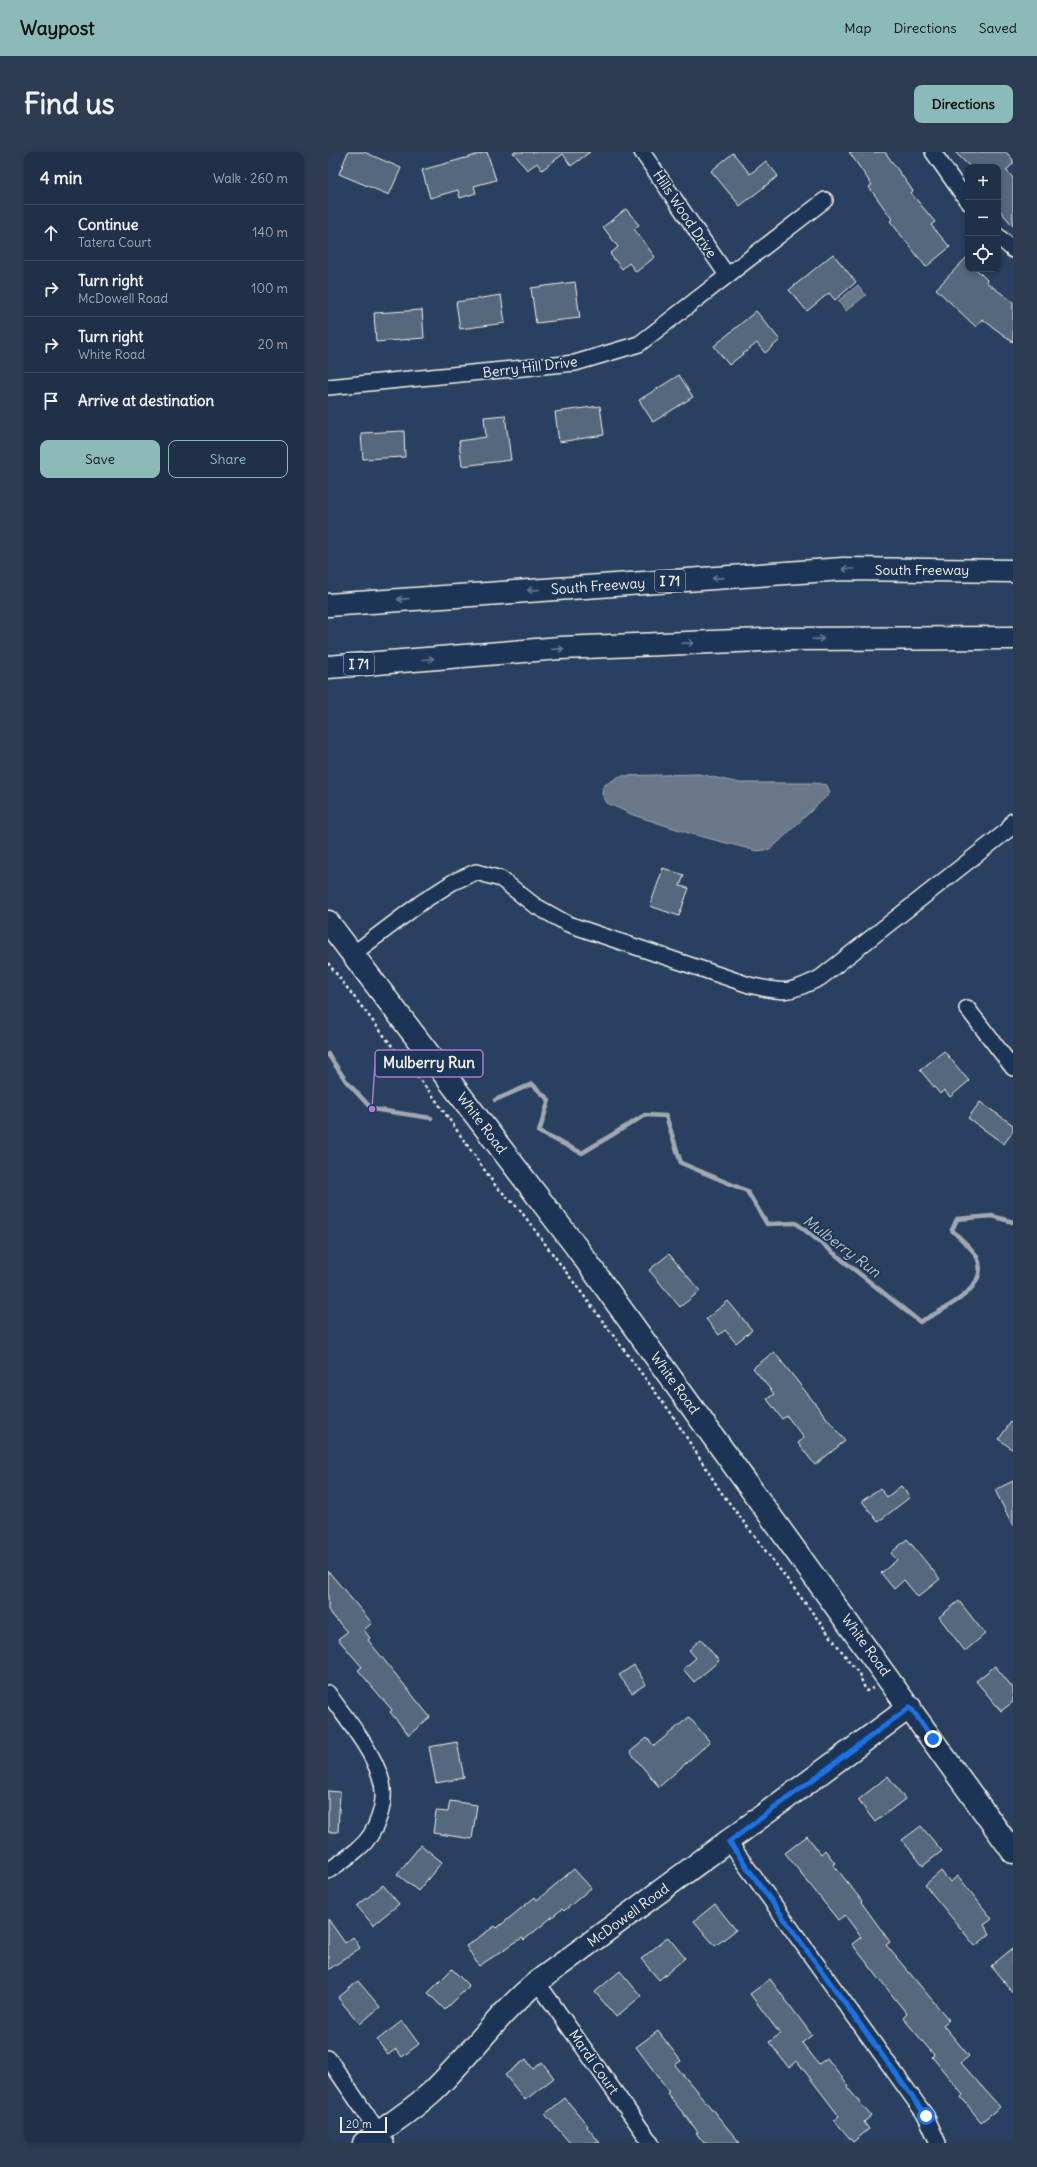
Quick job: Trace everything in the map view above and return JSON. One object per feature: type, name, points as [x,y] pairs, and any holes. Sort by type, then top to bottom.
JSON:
[{"type":"main road","name":"South Freeway","points":[[328,605],[843,569],[1013,570]]},
{"type":"main road","name":"I 71","points":[[328,667],[560,648],[796,639],[1013,638]]},
{"type":"main road","name":"White Road","points":[[328,922],[577,1248],[910,1707],[1013,1852]]},
{"type":"main road","name":"McDowell Road","points":[[376,2139],[433,2091],[503,2012],[537,1982],[729,1842],[910,1707]]},
{"type":"street","name":"Hills Wood Drive","points":[[642,152],[727,275]]},
{"type":"street","points":[[932,152],[967,200]]},
{"type":"street","name":"Berry Hill Drive","points":[[328,387],[575,363],[639,344],[825,200]]},
{"type":"street","points":[[1001,239],[1013,250]]},
{"type":"street","points":[[353,954],[422,902],[453,882],[476,872],[501,879],[534,905],[568,924],[749,985],[778,991],[795,990],[820,978],[1008,830],[1013,821]]},
{"type":"street","points":[[968,1008],[1013,1068]]},
{"type":"street","points":[[328,1693],[363,1743],[381,1777],[382,1798],[380,1816],[371,1834],[359,1849],[328,1871]]},
{"type":"street","points":[[729,1842],[926,2116],[938,2143]]},
{"type":"street","name":"Mardi Court","points":[[537,1982],[651,2143]]},
{"type":"street","points":[[328,2058],[376,2139]]},
{"type":"path","points":[[328,963],[399,1055],[433,1096],[495,1185],[528,1222],[670,1413],[721,1492],[859,1674],[866,1691],[891,1681]]},
{"type":"water","points":[[858,285],[866,295],[846,311],[838,301]]},
{"type":"water","points":[[699,774],[740,783],[814,783],[827,785],[830,793],[771,849],[757,851],[692,834],[633,815],[607,803],[602,794],[603,786],[620,776]]},
{"type":"building","points":[[348,152],[364,152],[401,168],[389,195],[339,174]]},
{"type":"building","points":[[487,152],[496,180],[474,186],[476,193],[460,198],[458,190],[430,198],[422,170]]},
{"type":"building","points":[[513,152],[590,152],[571,166],[563,154],[542,170],[537,163],[527,170]]},
{"type":"building","points":[[849,152],[885,152],[913,191],[911,193],[935,222],[931,225],[950,247],[926,267],[890,221],[892,219],[869,187],[872,185]]},
{"type":"building","points":[[955,152],[1006,152],[1013,160],[1013,164],[1006,170],[1013,178],[1013,226],[1001,212],[1001,164],[967,164]]},
{"type":"building","points":[[733,153],[750,174],[766,161],[778,176],[740,206],[711,171]]},
{"type":"building","points":[[626,209],[639,225],[634,229],[655,257],[636,272],[629,263],[622,269],[610,254],[618,247],[603,227]]},
{"type":"building","points":[[833,254],[856,282],[835,300],[829,293],[807,311],[789,290]]},
{"type":"building","points":[[965,259],[965,272],[979,272],[987,280],[986,282],[1013,302],[1013,342],[982,319],[976,327],[936,289]]},
{"type":"building","points":[[575,282],[580,318],[536,323],[531,288]]},
{"type":"building","points":[[501,295],[505,323],[460,329],[456,302]]},
{"type":"building","points":[[422,310],[424,338],[376,342],[374,313]]},
{"type":"building","points":[[756,311],[780,340],[765,353],[757,343],[729,365],[714,346]]},
{"type":"building","points":[[679,375],[693,397],[653,422],[639,400]]},
{"type":"building","points":[[600,406],[604,435],[559,442],[555,412]]},
{"type":"building","points":[[505,415],[511,460],[462,466],[459,441],[486,437],[484,417]]},
{"type":"building","points":[[404,431],[405,457],[363,459],[361,433]]},
{"type":"building","points":[[663,868],[684,875],[680,886],[689,888],[679,916],[650,906]]},
{"type":"building","points":[[944,1051],[969,1081],[950,1097],[944,1090],[940,1094],[920,1070]]},
{"type":"building","points":[[980,1102],[1013,1125],[1013,1131],[1004,1144],[968,1118]]},
{"type":"building","points":[[669,1254],[700,1291],[680,1307],[649,1270]]},
{"type":"building","points":[[728,1301],[752,1330],[736,1343],[725,1330],[719,1335],[706,1319]]},
{"type":"building","points":[[774,1352],[845,1441],[815,1465],[798,1443],[804,1438],[787,1416],[782,1419],[767,1399],[774,1394],[753,1368]]},
{"type":"building","points":[[1013,1419],[1013,1450],[999,1439]]},
{"type":"building","points":[[1013,1481],[1013,1526],[995,1490]]},
{"type":"building","points":[[901,1486],[910,1497],[878,1522],[862,1501],[880,1488],[887,1497]]},
{"type":"building","points":[[907,1539],[940,1579],[918,1597],[904,1580],[894,1589],[881,1573],[897,1560],[891,1553]]},
{"type":"building","points":[[328,1571],[372,1623],[364,1630],[370,1638],[368,1640],[430,1717],[409,1735],[390,1712],[392,1710],[358,1670],[362,1667],[338,1639],[347,1632],[328,1610]]},
{"type":"building","points":[[959,1601],[985,1634],[965,1651],[939,1617]]},
{"type":"building","points":[[701,1639],[719,1661],[694,1682],[683,1669],[696,1658],[689,1650]]},
{"type":"building","points":[[634,1665],[646,1684],[632,1693],[619,1675]]},
{"type":"building","points":[[995,1666],[1013,1688],[1013,1702],[1001,1711],[976,1681]]},
{"type":"building","points":[[689,1717],[710,1742],[659,1787],[630,1752],[647,1738],[654,1746]]},
{"type":"building","points":[[457,1742],[464,1778],[436,1783],[429,1747]]},
{"type":"building","points":[[888,1776],[905,1799],[875,1822],[858,1800]]},
{"type":"building","points":[[328,1791],[340,1792],[338,1832],[328,1832]]},
{"type":"building","points":[[450,1801],[477,1805],[472,1839],[433,1833],[436,1811],[448,1812]]},
{"type":"building","points":[[921,1826],[942,1851],[923,1866],[902,1840]]},
{"type":"building","points":[[807,1836],[821,1854],[825,1850],[835,1863],[833,1864],[862,1901],[861,1902],[890,1942],[886,1945],[949,2020],[943,2025],[969,2056],[961,2063],[1000,2107],[981,2122],[961,2097],[963,2095],[932,2057],[934,2055],[903,2018],[907,2014],[852,1944],[861,1937],[845,1915],[838,1920],[785,1853]]},
{"type":"building","points":[[421,1845],[442,1862],[418,1891],[397,1874]]},
{"type":"building","points":[[574,1869],[591,1888],[564,1911],[562,1909],[524,1940],[522,1938],[479,1966],[466,1946],[495,1926],[497,1928],[535,1897],[537,1900]]},
{"type":"building","points":[[941,1871],[950,1882],[958,1876],[992,1919],[984,1925],[990,1934],[975,1946],[925,1885]]},
{"type":"building","points":[[383,1885],[399,1904],[373,1925],[357,1906]]},
{"type":"building","points":[[715,1904],[736,1930],[715,1946],[694,1921]]},
{"type":"building","points":[[328,1919],[345,1943],[353,1937],[360,1948],[328,1970]]},
{"type":"building","points":[[668,1937],[685,1958],[659,1980],[641,1959]]},
{"type":"building","points":[[1013,1948],[1013,1993],[991,1966]]},
{"type":"building","points":[[452,1969],[469,1986],[445,2010],[428,1993]]},
{"type":"building","points":[[620,1971],[641,1996],[616,2017],[595,1992]]},
{"type":"building","points":[[770,1979],[812,2035],[802,2043],[819,2064],[827,2058],[849,2086],[847,2087],[871,2116],[864,2122],[869,2129],[853,2142],[834,2120],[839,2116],[797,2061],[789,2068],[769,2042],[780,2034],[750,1994]]},
{"type":"building","points":[[358,1981],[380,2007],[360,2024],[338,1998]]},
{"type":"building","points":[[402,2021],[419,2044],[402,2057],[396,2049],[388,2055],[377,2040]]},
{"type":"building","points":[[658,2031],[681,2061],[675,2065],[740,2143],[704,2143],[696,2133],[698,2132],[667,2093],[669,2091],[636,2047]]},
{"type":"building","points":[[526,2059],[533,2069],[542,2062],[554,2078],[525,2100],[505,2075]]},
{"type":"building","points":[[565,2098],[600,2143],[570,2143],[545,2114]]},
{"type":"waterway","name":"Mulberry Run","points":[[328,1054],[346,1081],[372,1109],[431,1118]]},
{"type":"waterway","name":"Mulberry Run","points":[[495,1100],[532,1084],[549,1100],[539,1132],[582,1153],[645,1115],[666,1116],[681,1163],[747,1191],[767,1224],[796,1223],[920,1322],[951,1305],[962,1297],[977,1279],[980,1268],[975,1253],[952,1230],[957,1219],[992,1216],[1013,1222]]},
{"type":"place","name":"Mulberry Run","points":[[372,1109]]},
{"type":"route","points":[[926,2116],[729,1842],[910,1707],[933,1739]]}]
